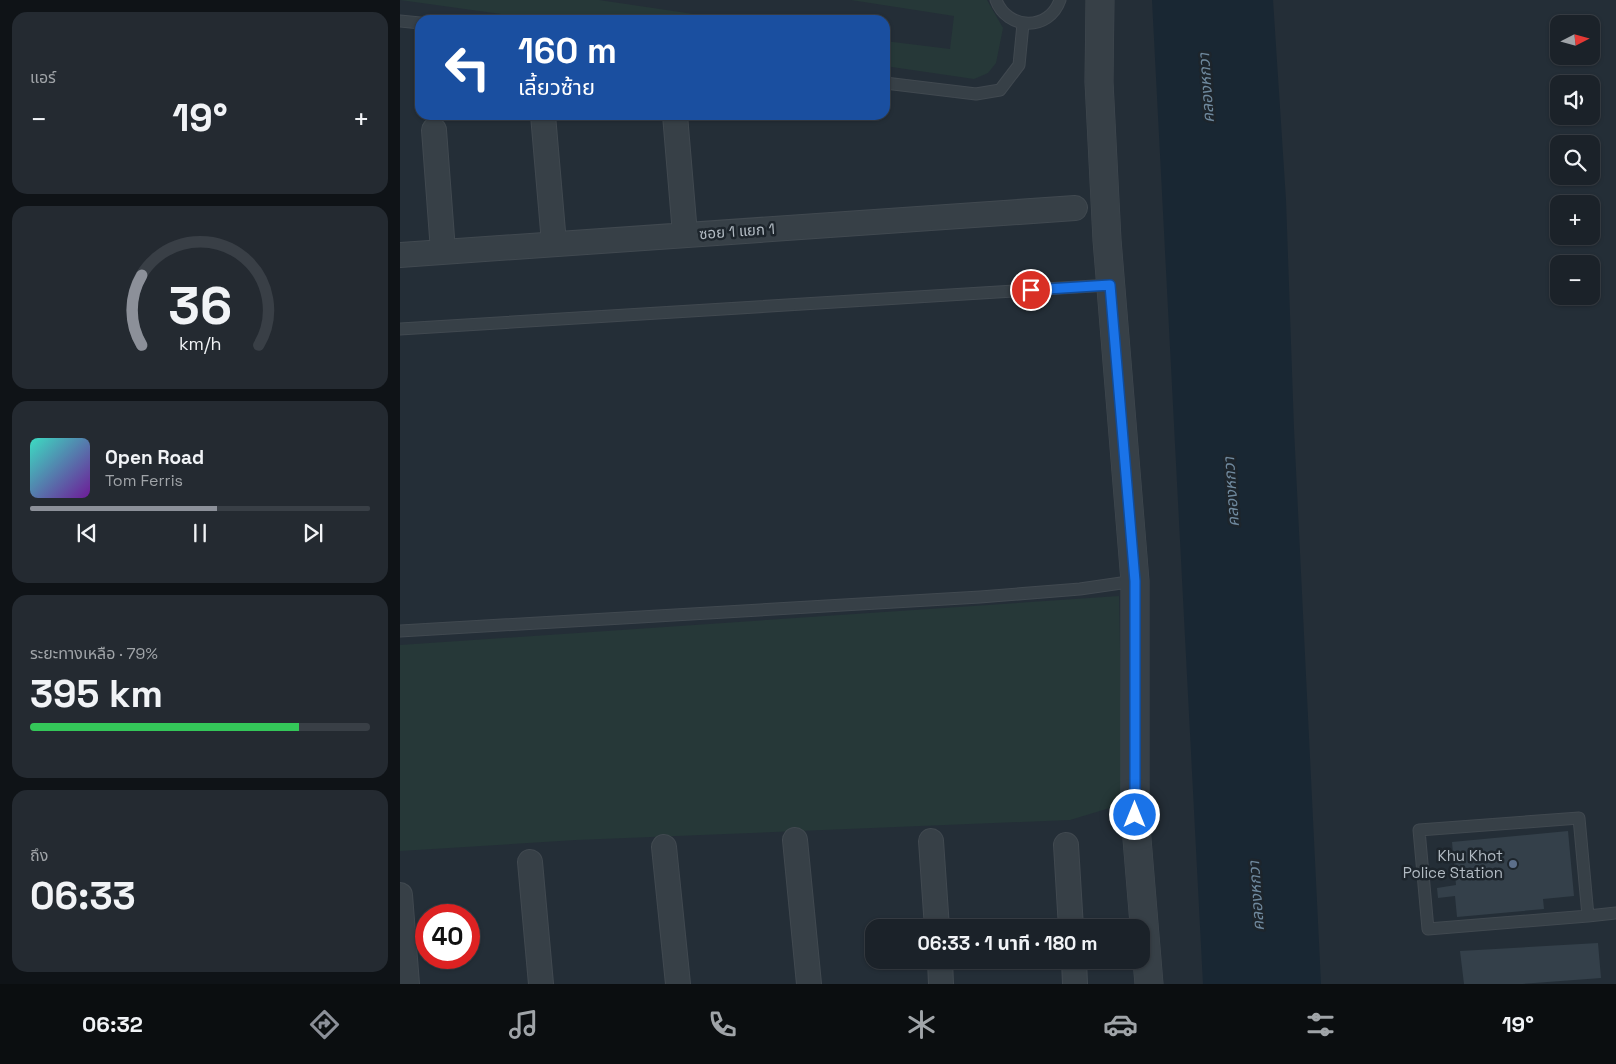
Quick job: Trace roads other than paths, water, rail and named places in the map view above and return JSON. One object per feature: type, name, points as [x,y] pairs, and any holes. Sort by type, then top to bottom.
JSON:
[{"type":"street","points":[[1100,0],[1100,82],[1110,285],[1135,581],[1135,815],[1148,984]]},
{"type":"street","points":[[543,120],[554,243]]},
{"type":"street","points":[[675,120],[685,234]]},
{"type":"street","points":[[434,130],[443,251]]},
{"type":"street","name":"ซอย 1 แยก 1","points":[[400,255],[1075,208]]},
{"type":"street","points":[[795,840],[809,984]]},
{"type":"street","points":[[931,840],[936,919]]},
{"type":"street","points":[[1066,845],[1071,919]]},
{"type":"street","points":[[664,847],[678,984]]},
{"type":"street","points":[[530,862],[541,984]]},
{"type":"street","points":[[400,895],[407,984]]},
{"type":"street","points":[[940,969],[941,984]]},
{"type":"street","points":[[1074,969],[1075,984]]},
{"type":"lane","points":[[996,0],[1002,12],[1010,19],[1023,24],[1042,21],[1051,15],[1060,0]]},
{"type":"lane","points":[[400,20],[415,22]]},
{"type":"lane","points":[[890,84],[976,94],[1000,90],[1019,65],[1023,24]]},
{"type":"lane","points":[[400,329],[1110,285]]},
{"type":"lane","points":[[400,632],[980,597],[1080,589],[1135,581]]},
{"type":"lane","points":[[1588,916],[1579,818],[1420,830],[1428,929],[1588,916],[1616,913]]},
{"type":"water","name":"คลองหกวา","points":[[1152,0],[1273,0],[1286,200],[1294,429],[1321,984],[1203,984]]},
{"type":"place","name":"Khu Khot Police Station","points":[[1513,864]]}]
